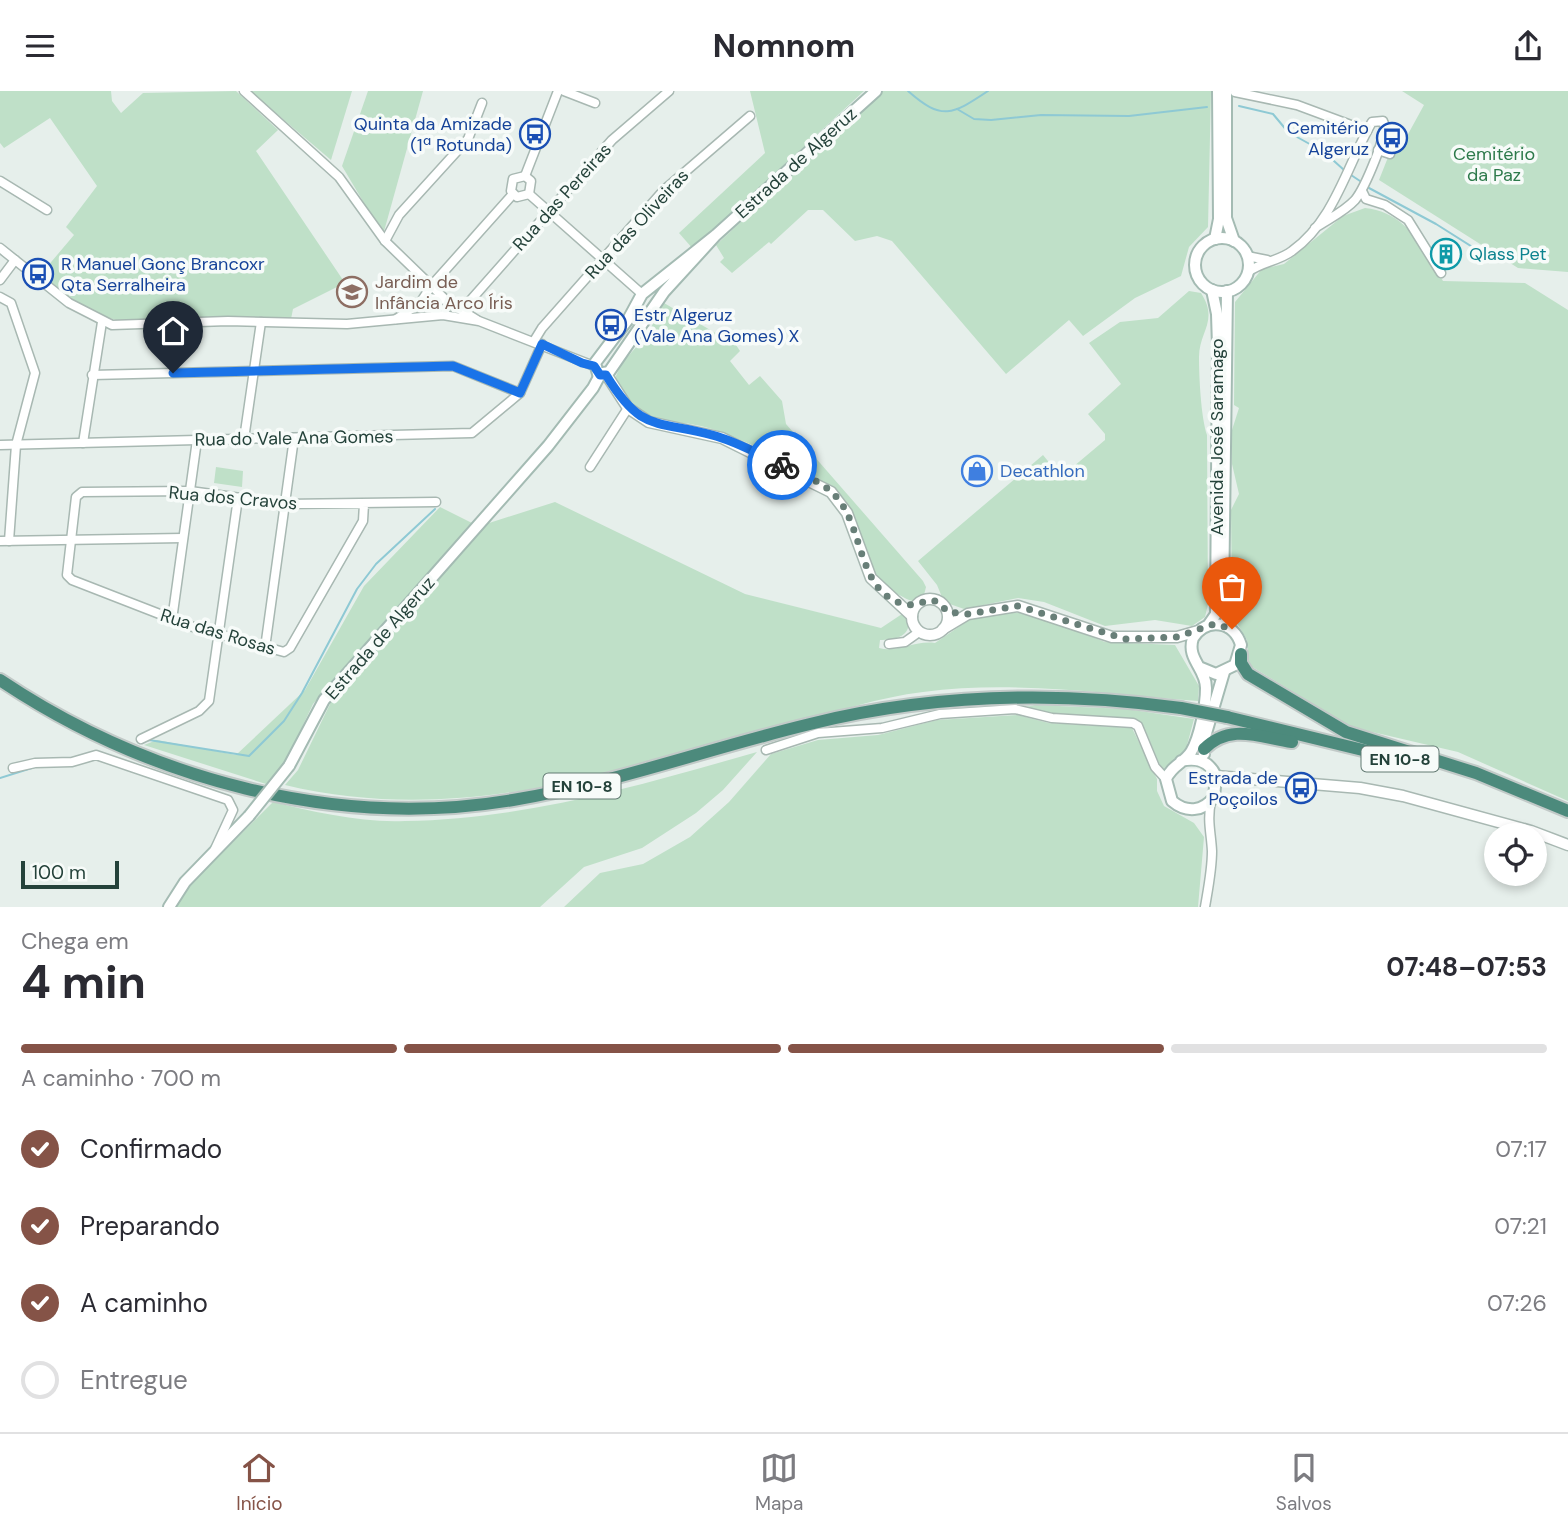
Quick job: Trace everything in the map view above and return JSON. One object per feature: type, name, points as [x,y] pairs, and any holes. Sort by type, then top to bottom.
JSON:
[{"type":"highway","points":[[1241,654],[1245,671],[1307,712],[1402,756]]},
{"type":"highway","name":"EN 10-8","points":[[0,680],[79,728],[150,760],[221,783],[287,797],[358,806],[442,807],[512,801],[623,777],[810,724],[906,706],[1017,698],[1085,699],[1181,708],[1227,717],[1476,773],[1568,811]]},
{"type":"highway","points":[[1204,756],[1215,738],[1226,733],[1402,756]]},
{"type":"highway","name":"EN 10-8","points":[[1402,756],[1469,778],[1568,818]]},
{"type":"main road","name":"Estrada de Algeruz","points":[[169,907],[186,882],[249,816],[289,766],[324,700],[548,446],[593,389],[606,347],[642,296],[716,235],[876,91]]},
{"type":"main road","points":[[1218,91],[1219,219],[1215,239],[1234,241]]},
{"type":"main road","points":[[1212,290],[1227,291],[1240,284],[1248,272],[1247,256],[1234,241],[1226,218],[1226,91]]},
{"type":"main road","name":"Estrada de Algeruz","points":[[601,368],[716,235]]},
{"type":"main road","name":"Avenida José Saramago","points":[[1209,624],[1216,614],[1217,335],[1212,290],[1198,278],[1195,263],[1201,248],[1215,239]]},
{"type":"main road","name":"Avenida José Saramago","points":[[1227,291],[1223,604],[1228,627]]},
{"type":"main road","points":[[642,296],[643,306],[654,306]]},
{"type":"main road","points":[[1199,667],[1211,673],[1224,672],[1235,665],[1241,654],[1238,636],[1228,627],[1209,624],[1198,631],[1191,651],[1205,680],[1205,697],[1194,746],[1169,771],[1166,779],[1172,801],[1192,810],[1214,796],[1216,776],[1204,756],[1217,689],[1224,672]]},
{"type":"main road","points":[[1181,761],[1204,756]]},
{"type":"street","points":[[244,91],[339,177],[385,241],[448,301],[479,321]]},
{"type":"street","points":[[525,176],[558,91]]},
{"type":"street","name":"Rua das Pereiras","points":[[463,310],[549,210],[624,129],[669,91]]},
{"type":"street","points":[[567,92],[595,103]]},
{"type":"street","points":[[1235,92],[1297,105],[1367,131]]},
{"type":"street","points":[[385,241],[399,215],[468,139],[482,103]]},
{"type":"street","name":"Rua das Oliveiras","points":[[538,343],[542,328],[664,190],[750,116]]},
{"type":"street","points":[[1248,272],[1295,250],[1315,229],[1345,209],[1362,191],[1386,124],[1375,120],[1367,131],[1353,165],[1315,229]]},
{"type":"street","points":[[1378,150],[1390,154]]},
{"type":"street","points":[[1353,165],[1369,172]]},
{"type":"street","points":[[525,176],[531,181],[529,194]]},
{"type":"street","points":[[525,176],[513,179],[510,187],[513,194],[522,197],[529,194]]},
{"type":"street","points":[[0,181],[47,210]]},
{"type":"street","points":[[1362,191],[1363,197],[1385,205],[1408,220],[1441,273]]},
{"type":"street","points":[[427,316],[421,314],[420,304],[432,285],[513,194]]},
{"type":"street","points":[[529,194],[642,296]]},
{"type":"street","points":[[1345,209],[1371,202]]},
{"type":"street","points":[[0,248],[69,303],[102,322],[125,327],[261,321],[347,324],[443,316],[479,321],[538,343],[582,363],[601,368],[628,408],[649,422],[722,438],[831,492],[847,513],[871,578],[900,603],[914,610]]},
{"type":"street","points":[[1247,256],[1270,261]]},
{"type":"street","points":[[0,280],[15,260]]},
{"type":"street","points":[[0,297],[11,303],[35,373],[16,445],[5,541],[183,538]]},
{"type":"street","points":[[393,320],[434,297],[448,301]]},
{"type":"street","points":[[443,316],[449,312],[448,301]]},
{"type":"street","points":[[244,439],[261,321]]},
{"type":"street","points":[[83,443],[102,322]]},
{"type":"street","name":"Rua do Vale Ana Gomes","points":[[0,445],[472,433],[520,393],[538,343]]},
{"type":"street","points":[[92,375],[453,366],[520,393]]},
{"type":"street","points":[[590,467],[628,408]]},
{"type":"street","points":[[265,648],[294,438]]},
{"type":"street","points":[[172,620],[197,440]]},
{"type":"street","name":"Rua dos Cravos","points":[[70,540],[76,497],[82,492],[190,491],[285,504],[436,502]]},
{"type":"street","points":[[141,739],[206,705],[238,498]]},
{"type":"street","name":"Rua das Rosas","points":[[70,540],[66,571],[72,580],[172,620],[284,652],[290,648],[363,521],[364,504]]},
{"type":"street","points":[[914,610],[933,600],[941,604],[947,612],[968,614],[1018,606],[1112,637],[1177,637],[1198,631]]},
{"type":"street","points":[[914,610],[919,632]]},
{"type":"street","points":[[943,629],[947,612]]},
{"type":"street","points":[[889,644],[905,642],[919,632],[932,635],[968,614]]},
{"type":"street","points":[[1177,637],[1191,651]]},
{"type":"street","points":[[766,750],[818,733],[870,730],[940,714],[1015,709],[1052,717],[1133,723],[1142,735],[1155,768],[1166,779]]},
{"type":"street","points":[[13,768],[72,762],[96,755],[228,800],[233,810],[214,847],[216,852]]},
{"type":"street","points":[[1216,776],[1360,788],[1403,796],[1531,831],[1568,845]]},
{"type":"street","points":[[1205,907],[1212,854],[1207,822],[1214,796],[1242,777]]},
{"type":"street","points":[[1192,810],[1207,822]]},
{"type":"green space","points":[[0,91],[111,91],[112,101],[121,113],[143,93],[236,91],[278,130],[256,151],[345,283],[293,309],[291,319],[130,323],[92,311],[41,274],[74,235],[66,227],[97,186],[50,118],[4,148],[0,143]]},
{"type":"green space","points":[[250,91],[352,91],[331,160]]},
{"type":"green space","points":[[368,91],[423,91],[383,235],[342,166]]},
{"type":"green space","points":[[750,91],[864,91],[693,249],[679,233],[765,153]]},
{"type":"green space","points":[[882,91],[1211,91],[1208,227],[1189,247],[1181,276],[1135,298],[1083,336],[1069,320],[1006,374],[892,241],[877,236],[855,241],[823,210],[808,210],[771,244],[769,242],[732,273],[720,262],[724,258],[716,245]]},
{"type":"green space","name":"Cemitério da Paz","points":[[1402,91],[1568,91],[1568,272],[1518,268],[1379,180],[1398,132],[1407,136],[1424,105]]},
{"type":"green space","points":[[1365,208],[1380,211],[1403,224],[1421,245],[1443,281],[1525,283],[1568,310],[1568,801],[1458,752],[1351,727],[1249,665],[1247,640],[1234,618],[1232,601],[1231,510],[1239,494],[1232,464],[1232,430],[1239,408],[1234,405],[1235,302],[1262,269],[1284,264],[1343,216]]},
{"type":"green space","points":[[1189,291],[1201,293],[1208,311],[1199,357],[1202,408],[1207,435],[1208,604],[1205,617],[1192,626],[1155,620],[1105,626],[1044,602],[1018,598],[964,609],[944,602],[937,585],[918,561],[1043,455],[1061,477],[1105,440],[1105,434],[1088,414],[1121,384],[1089,343],[1120,322],[1158,318]]},
{"type":"green space","points":[[664,303],[736,345],[740,351],[730,361],[749,385],[760,376],[782,401],[786,424],[923,581],[926,587],[923,599],[915,601],[906,598],[887,587],[876,574],[853,514],[845,500],[833,488],[777,456],[718,431],[649,416],[627,397],[615,378],[622,363],[647,335]]},
{"type":"green space","points":[[216,467],[243,471],[242,487],[214,483]]},
{"type":"green space","points":[[555,502],[745,594],[881,628],[905,612],[908,620],[907,631],[893,639],[880,640],[879,648],[893,649],[935,643],[969,620],[1000,613],[1032,613],[1105,642],[1175,645],[1199,686],[1198,701],[1060,689],[992,687],[923,692],[858,705],[667,758],[542,787],[480,796],[416,800],[351,797],[285,785],[298,770],[332,700],[486,524]]},
{"type":"green space","points":[[440,507],[472,523],[313,704],[286,761],[266,784],[144,745],[157,740],[236,755],[305,690],[364,586]]},
{"type":"green space","points":[[1035,705],[1126,709],[1194,719],[1186,749],[1162,770],[1146,732],[1138,721],[1044,714],[1026,707]]},
{"type":"green space","points":[[1017,715],[1049,723],[1132,728],[1157,779],[1157,791],[1164,806],[1194,823],[1204,837],[1198,907],[564,907],[600,873],[643,864],[690,837],[729,802],[771,754],[818,740],[878,735],[937,720]]},
{"type":"green space","points":[[757,752],[723,790],[696,813],[642,848],[584,867],[540,907],[176,907],[191,884],[273,802],[355,819],[450,819],[583,798]]},
{"type":"waterway","points":[[908,91],[939,111],[956,109],[988,91]]},
{"type":"waterway","points":[[1239,106],[1273,114],[1288,132],[1324,152],[1344,170]]},
{"type":"waterway","points":[[957,109],[974,119],[991,120],[1041,115],[1129,116],[1207,107]]},
{"type":"waterway","points":[[1351,175],[1360,181]]},
{"type":"waterway","points":[[1369,188],[1436,224],[1493,260]]},
{"type":"waterway","points":[[140,743],[149,740],[249,756],[284,721],[302,693],[357,589],[376,564],[435,509]]},
{"type":"waterway","points":[[0,778],[35,767]]},
{"type":"way so far","points":[[782,465],[824,487],[837,497],[847,513],[871,578],[886,594],[900,603],[917,605],[933,600],[941,604],[947,612],[968,614],[990,608],[1018,606],[1125,639],[1177,637],[1214,624],[1232,629]]},
{"type":"place","name":"Quinta da Amizade (1ª Rotunda)","points":[[535,134]]},
{"type":"place","name":"Cemitério Algeruz","points":[[1392,138]]},
{"type":"place","name":"Qlass Pet","points":[[1446,254]]},
{"type":"place","name":"R Manuel Gonç Brancoxr Qta Serralheira","points":[[38,274]]},
{"type":"place","name":"Jardim de Infância Arco Íris","points":[[352,292]]},
{"type":"place","name":"Estr Algeruz (Vale Ana Gomes) X","points":[[611,325]]},
{"type":"place","name":"Decathlon","points":[[977,471]]},
{"type":"place","name":"Estrada de Poçoilos","points":[[1301,788]]},
{"type":"route","points":[[173,373],[453,366],[520,393],[542,344],[594,366],[598,374],[606,375],[628,408],[649,422],[713,435],[782,465]]}]
